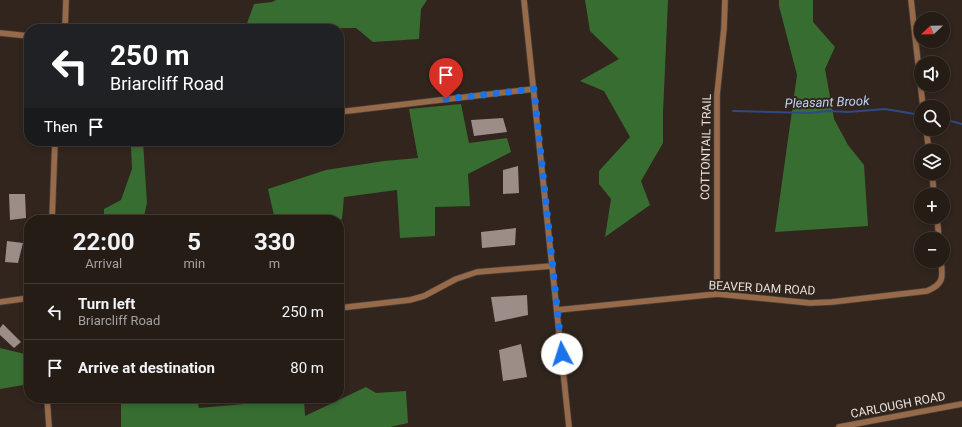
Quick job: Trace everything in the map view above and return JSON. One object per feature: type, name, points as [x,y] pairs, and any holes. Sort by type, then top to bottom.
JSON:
[{"type":"street","points":[[64,24],[66,0]]},
{"type":"street","points":[[524,0],[569,427]]},
{"type":"street","name":"COTTONTAIL TRAIL","points":[[717,294],[717,116],[725,0]]},
{"type":"street","points":[[911,0],[922,100]]},
{"type":"street","points":[[0,33],[24,35]]},
{"type":"street","points":[[344,111],[534,89]]},
{"type":"street","points":[[52,215],[55,146]]},
{"type":"street","points":[[344,307],[410,300],[424,296],[456,279],[477,272],[552,266]]},
{"type":"street","name":"BEAVER DAM ROAD","points":[[557,310],[717,294],[793,302],[832,302],[927,291],[939,284],[942,278],[941,268]]},
{"type":"street","points":[[0,302],[24,299]]},
{"type":"street","points":[[47,403],[49,427]]},
{"type":"street","name":"CARLOUGH ROAD","points":[[839,427],[962,404]]},
{"type":"green space","points":[[276,0],[427,0],[421,9],[419,39],[373,42],[356,28],[344,28],[344,24],[247,24],[254,4],[272,2]]},
{"type":"green space","points":[[585,0],[668,0],[663,143],[641,181],[650,205],[605,237],[611,199],[599,184],[599,171],[630,137],[604,91],[580,81],[619,59],[590,31]]},
{"type":"green space","points":[[779,0],[813,0],[813,22],[835,47],[825,69],[834,119],[848,145],[864,165],[868,226],[775,232],[797,75],[779,6]]},
{"type":"green space","points":[[461,104],[469,143],[507,138],[511,152],[468,174],[470,206],[435,207],[435,236],[400,238],[397,190],[344,197],[342,215],[274,215],[268,189],[326,170],[384,161],[418,158],[409,109]]},
{"type":"green space","points":[[131,146],[143,146],[147,203],[144,215],[104,215],[104,209],[121,200],[132,169]]},
{"type":"green space","points":[[0,348],[24,354],[24,385],[0,389]]},
{"type":"green space","points":[[366,387],[376,393],[406,391],[408,423],[390,427],[121,427],[121,403],[198,403],[199,408],[255,403],[304,403],[305,416],[332,403],[344,403],[344,397]]},
{"type":"building","points":[[503,118],[507,132],[474,136],[471,120]]},
{"type":"building","points":[[518,166],[519,193],[503,194],[503,170]]},
{"type":"building","points":[[9,194],[25,194],[26,215],[24,215],[24,218],[10,220]]},
{"type":"building","points":[[516,228],[515,245],[482,248],[481,232]]},
{"type":"building","points":[[7,241],[23,243],[18,263],[5,262]]},
{"type":"building","points":[[527,295],[528,315],[495,322],[491,297]]},
{"type":"building","points":[[3,324],[21,342],[14,348],[0,335],[0,328]]},
{"type":"building","points":[[521,344],[527,377],[503,381],[499,350]]},
{"type":"waterway","name":"Pleasant Brook","points":[[733,111],[810,113],[885,109],[914,114]]},
{"type":"waterway","name":"Pleasant Brook","points":[[950,121],[962,124]]},
{"type":"route","points":[[446,99],[534,89],[562,354]]}]
